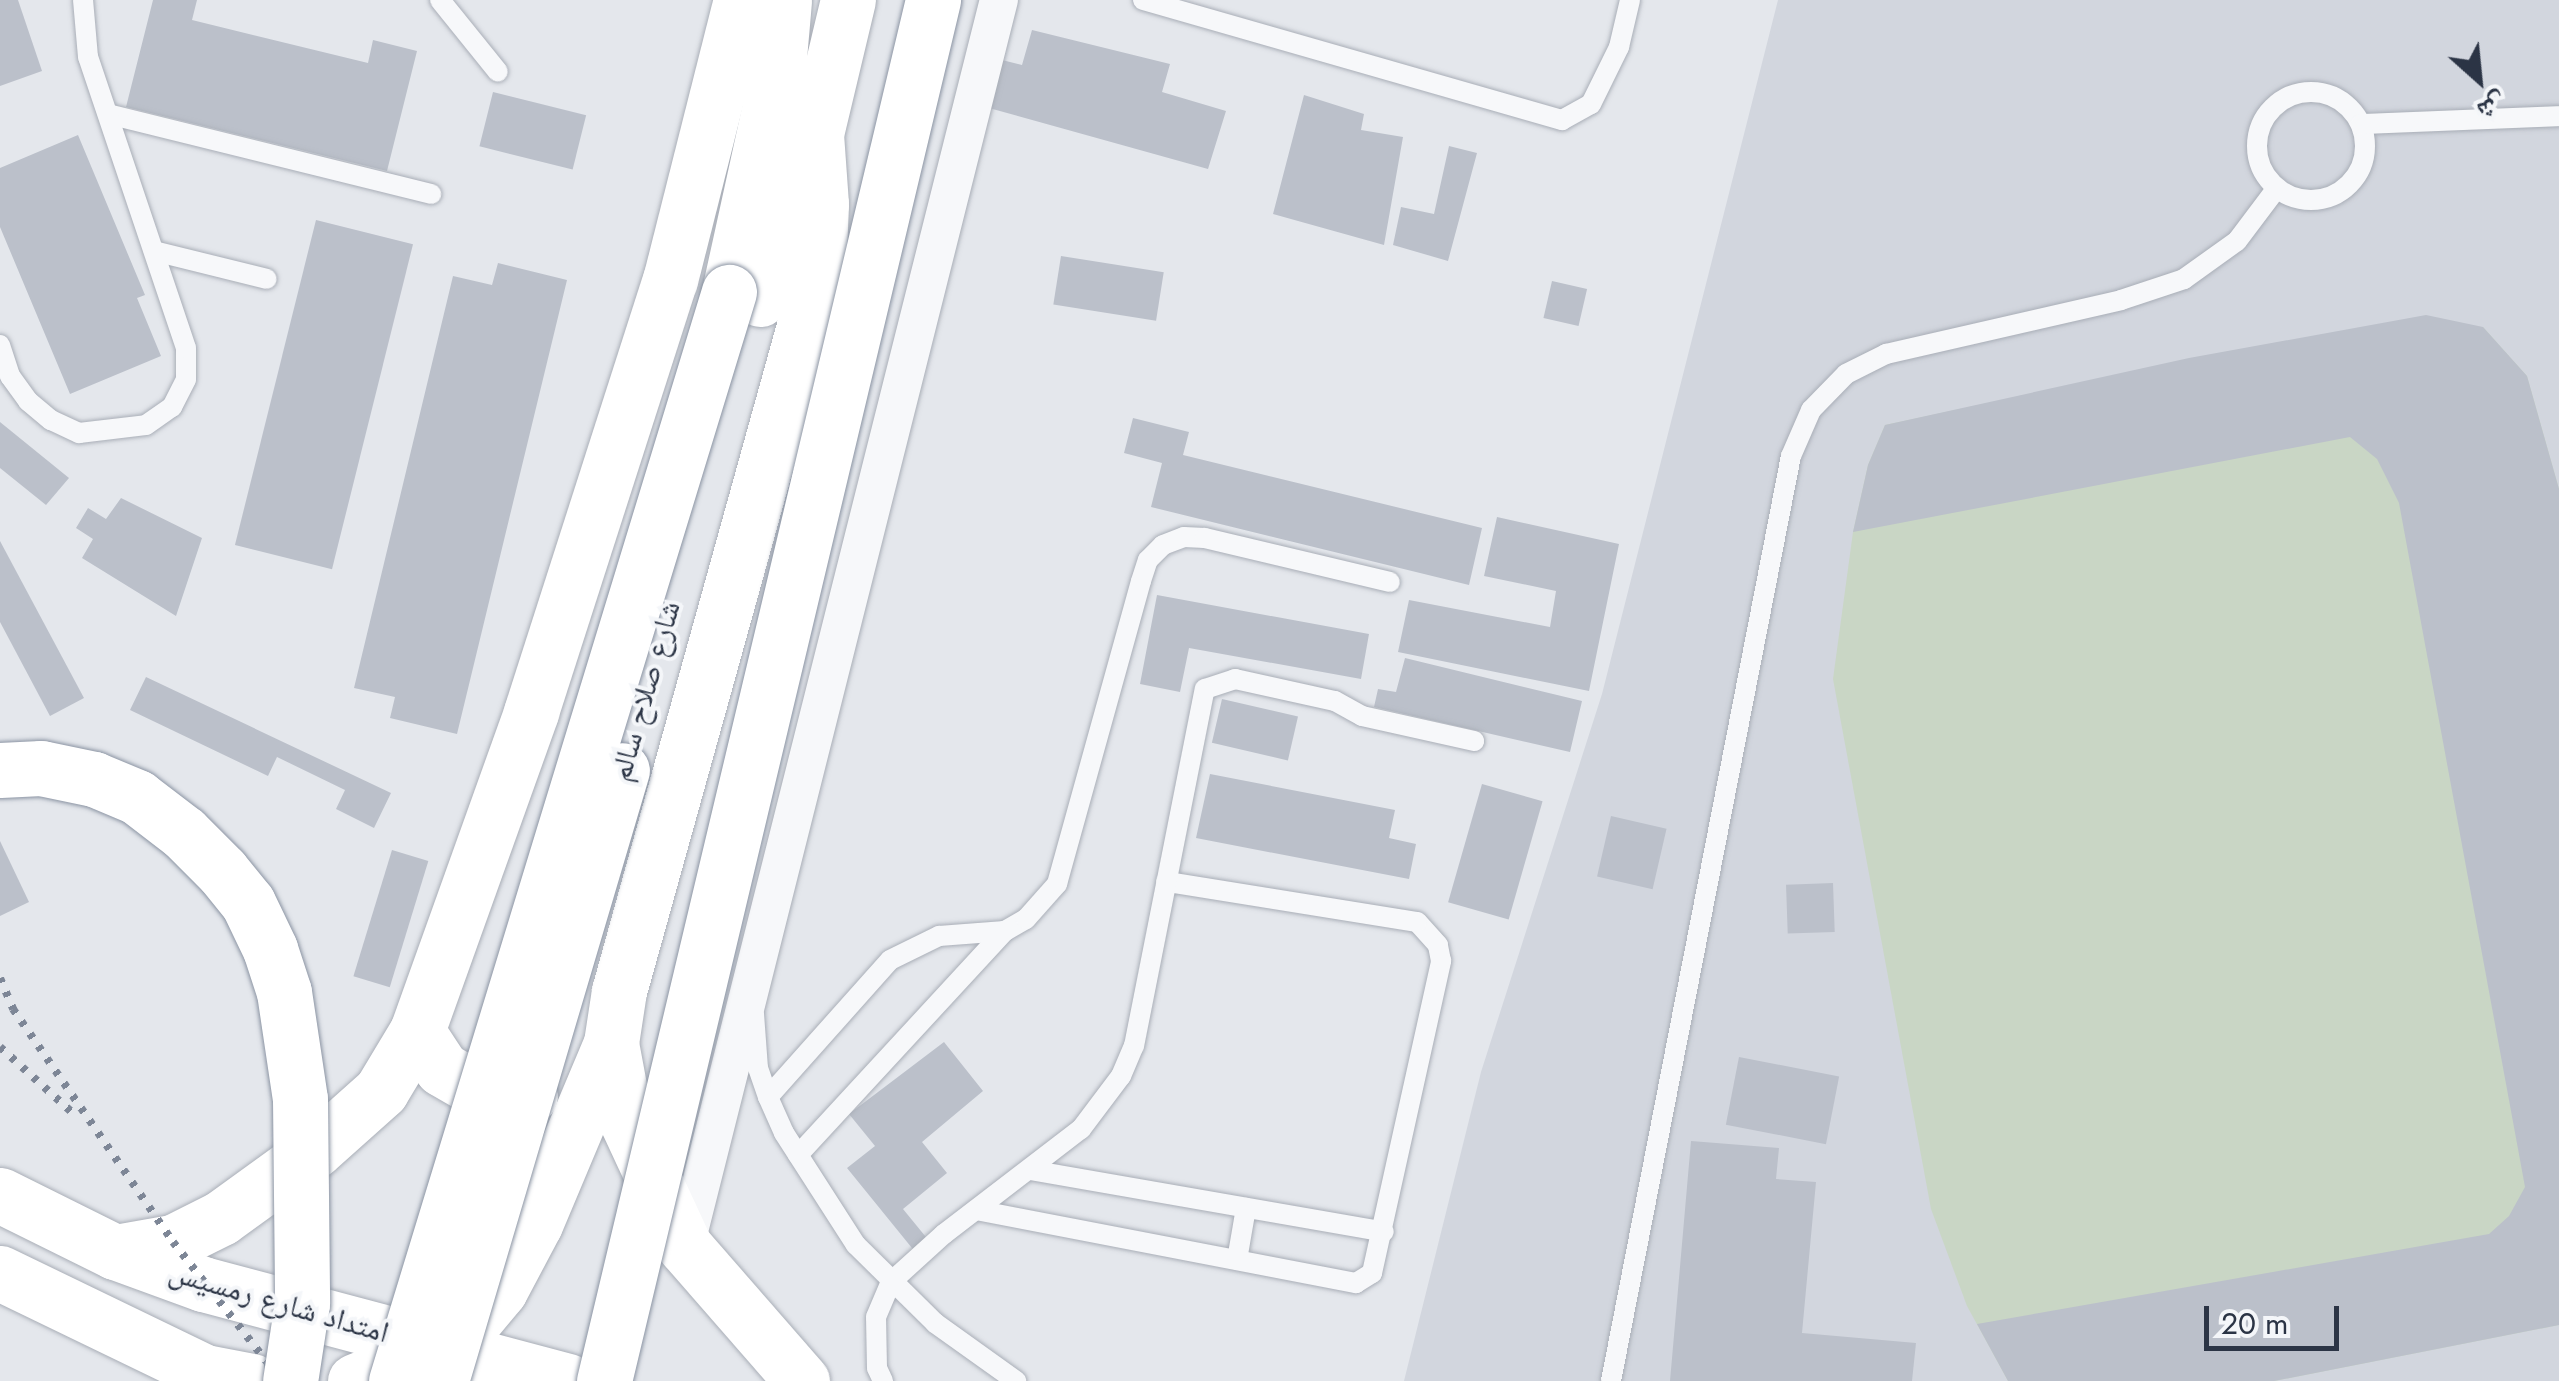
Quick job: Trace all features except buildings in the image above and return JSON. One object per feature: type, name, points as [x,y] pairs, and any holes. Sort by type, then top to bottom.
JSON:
[{"type":"main road","points":[[115,1252],[173,1242],[221,1218],[316,1150],[380,1091],[417,1031],[531,712],[670,280],[740,0]]},
{"type":"main road","name":"شارع صلاح سالم","points":[[440,1364],[744,296],[778,69],[784,0]]},
{"type":"main road","name":"شارع صلاح سالم","points":[[396,1381],[744,296],[816,134],[848,0]]},
{"type":"main road","points":[[604,1381],[933,0]]},
{"type":"main road","points":[[354,1381],[440,1364],[500,1290],[536,1224],[611,1043],[619,991],[809,308],[819,254],[821,204],[816,134]]},
{"type":"main road","points":[[0,770],[41,768],[94,779],[136,796],[184,832],[248,903],[284,992],[300,1099],[302,1303],[290,1381]]},
{"type":"main road","points":[[417,1031],[442,1069],[455,1077],[482,1092],[528,1097],[570,1081],[611,1043]]},
{"type":"main road","points":[[611,1043],[625,1118],[685,1247],[802,1381]]},
{"type":"main road","name":"امتداد شارع رمسيس","points":[[0,1195],[115,1252],[440,1364],[568,1381]]},
{"type":"main road","points":[[0,1272],[205,1372],[252,1381]]},
{"type":"street","points":[[685,1247],[999,0]]},
{"type":"lane","points":[[0,346],[10,376],[28,401],[51,420],[79,433],[146,426],[172,407],[186,379],[186,348],[88,57],[84,0]]},
{"type":"lane","points":[[440,0],[498,72]]},
{"type":"lane","points":[[1143,0],[1562,120],[1591,104],[1618,47],[1630,0]]},
{"type":"lane","points":[[2303,92],[2321,92],[2352,110],[2361,124],[2364,159],[2344,189],[2328,198],[2310,200],[2277,188],[2258,158],[2262,123],[2272,109],[2303,92]]},
{"type":"lane","points":[[108,114],[431,194]]},
{"type":"lane","points":[[2361,124],[2559,116]]},
{"type":"lane","points":[[1612,1381],[1791,456],[1811,410],[1846,374],[1886,354],[2121,300],[2184,279],[2237,240],[2277,188]]},
{"type":"lane","points":[[154,252],[267,279]]},
{"type":"lane","points":[[798,1155],[1005,931],[1042,903],[1066,862],[1140,581],[1148,560],[1163,545],[1184,537],[1205,538],[1390,582]]},
{"type":"lane","points":[[883,1381],[878,1368],[876,1317],[891,1282],[976,1210],[1082,1129],[1121,1076],[1134,1046],[1201,698],[1212,683],[1235,679],[1334,700],[1362,716],[1474,741]]},
{"type":"lane","points":[[976,1210],[1356,1284],[1372,1273],[1441,961],[1438,946],[1417,922],[1166,882]]},
{"type":"lane","points":[[768,1097],[890,960],[938,936],[1005,931]]},
{"type":"lane","points":[[751,988],[758,1068],[768,1097],[798,1155],[856,1245],[959,1342],[1016,1381]]},
{"type":"lane","points":[[1030,1170],[1384,1232]]},
{"type":"lane","points":[[1237,1260],[1246,1208]]},
{"type":"shaded area","points":[[1778,0],[2559,0],[2559,1381],[1404,1381],[1481,1072],[1602,694]]},
{"type":"green space","points":[[2483,327],[2527,376],[2559,489],[2559,1325],[2274,1381],[2008,1381],[1967,1306],[1931,1209],[1833,679],[1853,532],[1868,465],[1885,425],[2082,383]]},
{"type":"railway","points":[[0,978],[13,1009],[173,1242],[268,1363],[271,1381]]},
{"type":"railway","points":[[0,1047],[74,1114]]}]
